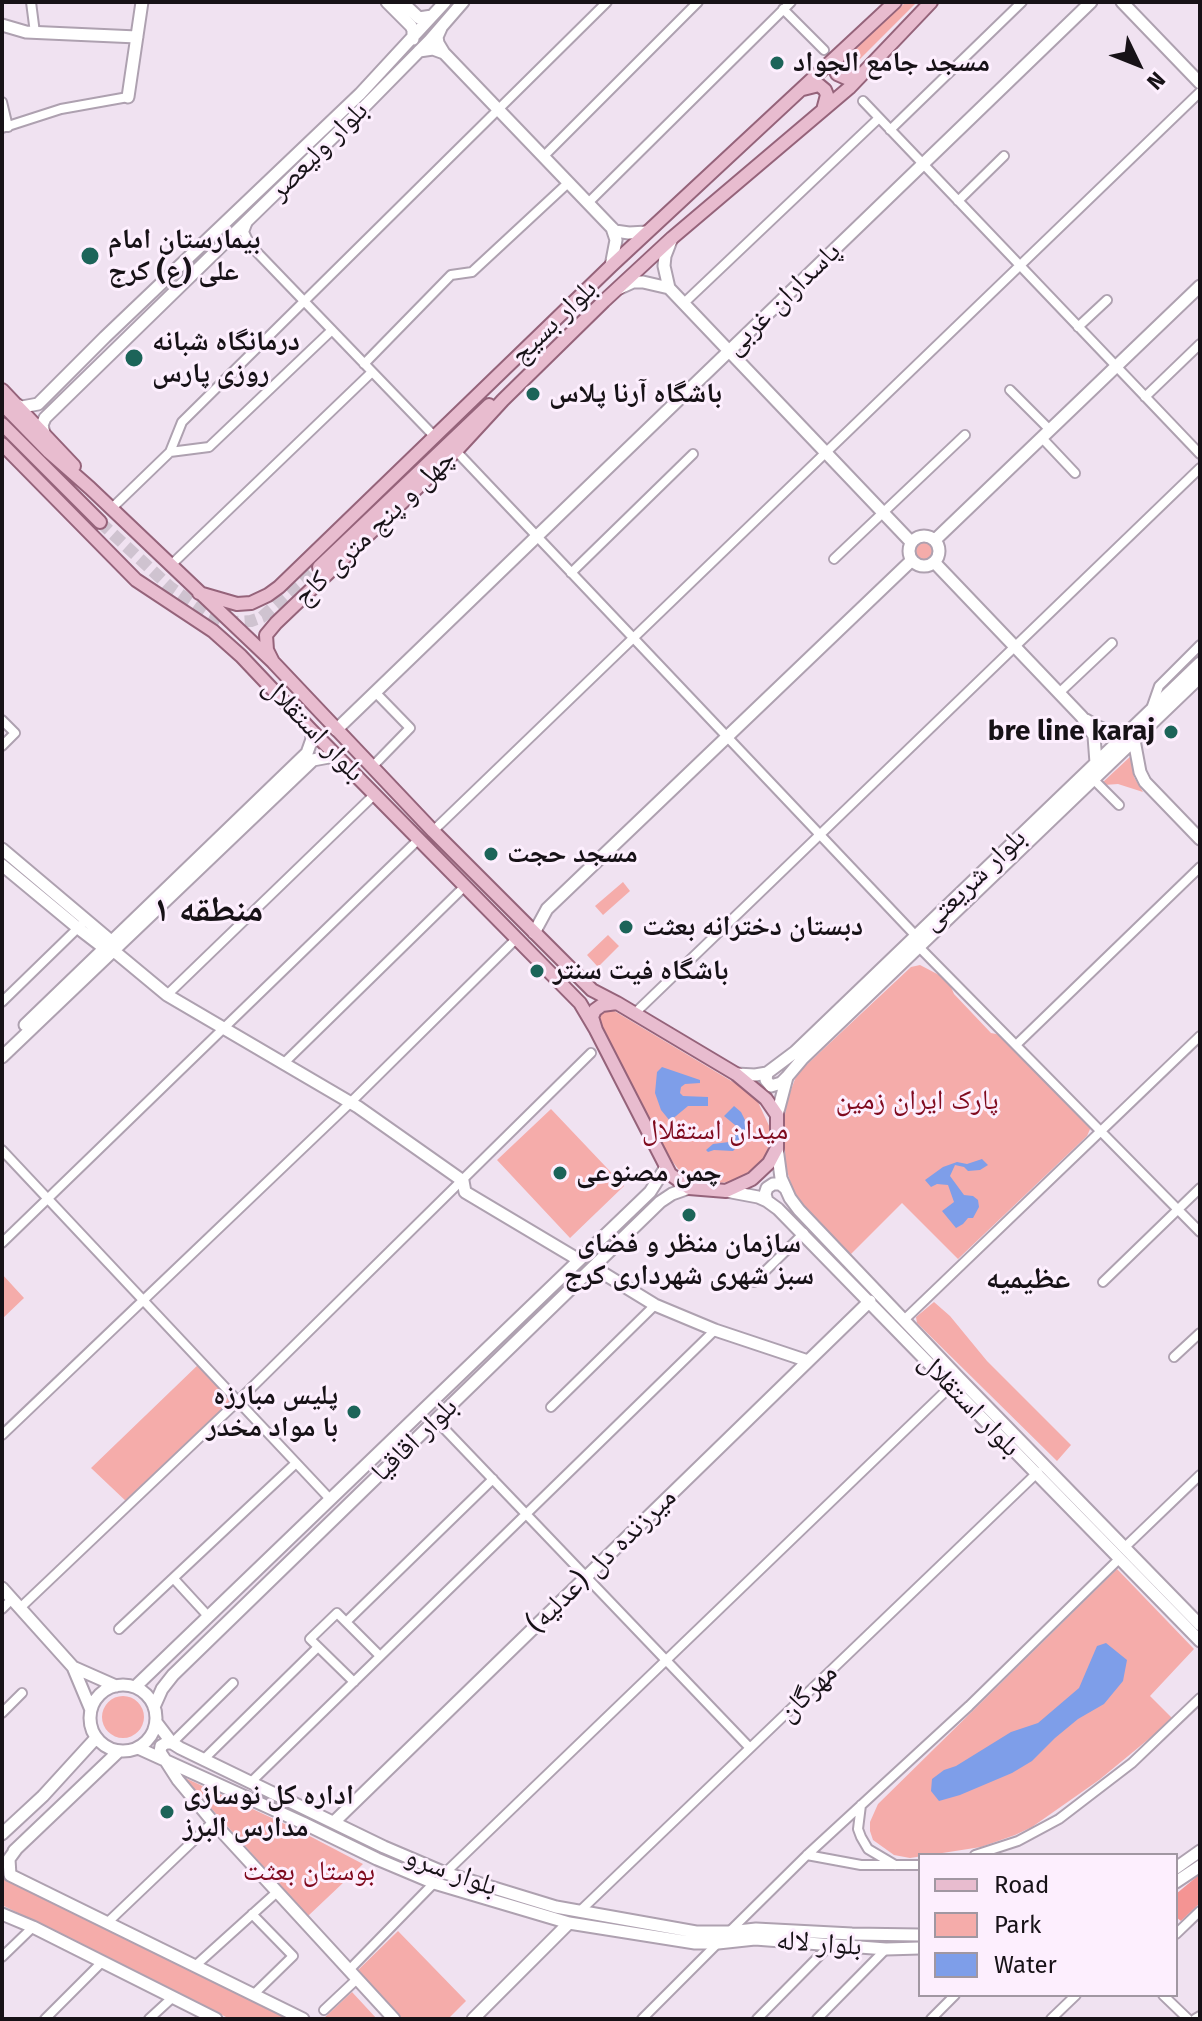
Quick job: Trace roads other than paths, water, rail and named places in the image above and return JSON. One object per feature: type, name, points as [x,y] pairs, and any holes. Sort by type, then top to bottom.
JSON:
[{"type":"main road","name":"بلوار بسیج","points":[[199,593],[229,603],[251,603],[317,568],[435,437],[611,266],[895,2]]},
{"type":"main road","name":"بلوار بسیج","points":[[503,400],[672,238],[863,73],[931,2]]},
{"type":"main road","points":[[841,54],[834,66],[837,74],[846,78],[863,73]]},
{"type":"main road","points":[[801,90],[819,85],[825,90],[827,95],[823,110]]},
{"type":"main road","points":[[2,390],[9,404],[49,452],[90,488]]},
{"type":"main road","points":[[317,568],[487,406],[503,400]]},
{"type":"main road","name":"چهل و پنج متری کاج","points":[[273,662],[267,650],[266,635],[317,568],[456,451],[503,400]]},
{"type":"main road","points":[[9,404],[44,433],[90,488]]},
{"type":"main road","points":[[2,424],[28,472]]},
{"type":"main road","points":[[11,436],[100,522]]},
{"type":"main road","name":"بلوار استقلال","points":[[2,444],[136,580],[213,631],[241,656],[580,1003],[596,1030]]},
{"type":"main road","name":"بلوار استقلال","points":[[90,488],[273,662],[433,831],[592,990],[617,1003]]},
{"type":"main road","points":[[617,1003],[635,1013],[736,1074],[766,1099],[777,1115],[777,1148],[769,1163],[752,1179],[726,1191],[689,1188],[666,1167],[592,1017],[602,1005],[617,1003]]},
{"type":"street","points":[[31,2],[35,33]]},
{"type":"street","points":[[2,102],[5,127],[61,109],[128,97],[142,2]]},
{"type":"street","points":[[387,2],[414,28]]},
{"type":"street","points":[[402,2],[414,28]]},
{"type":"street","name":"بلوار ولیعصر","points":[[364,99],[414,28],[445,2]]},
{"type":"street","name":"بلوار ولیعصر","points":[[45,397],[116,326],[418,51],[463,2]]},
{"type":"street","points":[[111,509],[170,452],[182,422],[607,2]]},
{"type":"street","points":[[543,157],[698,2]]},
{"type":"street","points":[[588,203],[791,2]]},
{"type":"street","points":[[890,130],[1022,2]]},
{"type":"street","name":"پاسداران غربی","points":[[336,730],[1091,2]]},
{"type":"street","points":[[1122,2],[1200,83]]},
{"type":"street","points":[[783,9],[824,50]]},
{"type":"street","points":[[414,28],[432,15]]},
{"type":"street","points":[[2,25],[35,33],[137,37]]},
{"type":"street","points":[[442,26],[437,37],[444,53],[612,228],[629,233],[647,232]]},
{"type":"street","points":[[418,51],[433,49],[444,53]]},
{"type":"street","points":[[433,831],[1200,92]]},
{"type":"street","points":[[863,101],[1200,454]]},
{"type":"street","name":"بلوار ولیعصر","points":[[44,433],[42,422],[54,409],[248,221],[349,113]]},
{"type":"street","points":[[684,303],[879,118]]},
{"type":"street","points":[[958,201],[1004,156]]},
{"type":"street","points":[[364,364],[451,275],[472,272],[568,183]]},
{"type":"street","points":[[248,221],[244,232],[250,245],[435,437]]},
{"type":"street","points":[[611,266],[616,240],[612,228]]},
{"type":"street","points":[[669,288],[664,266],[672,238]]},
{"type":"street","points":[[224,245],[238,240],[250,245]]},
{"type":"street","points":[[619,288],[633,282],[669,288],[911,542]]},
{"type":"street","points":[[935,540],[1200,286]]},
{"type":"street","points":[[1078,327],[1107,300]]},
{"type":"street","points":[[116,326],[112,337],[114,341],[126,340]]},
{"type":"street","points":[[170,452],[209,447],[332,330]]},
{"type":"street","points":[[1145,397],[1200,344]]},
{"type":"street","points":[[93,348],[106,347],[109,354],[105,360]]},
{"type":"street","points":[[171,565],[372,372]]},
{"type":"street","points":[[1010,390],[1075,473]]},
{"type":"street","points":[[9,404],[32,406],[45,397]]},
{"type":"street","points":[[45,397],[42,404],[44,409],[54,409]]},
{"type":"street","points":[[834,559],[965,435]]},
{"type":"street","points":[[456,451],[1016,1045],[1200,1232]]},
{"type":"street","points":[[571,573],[693,454]]},
{"type":"street","points":[[635,1013],[1200,468]]},
{"type":"street","points":[[923,535],[935,540],[939,553],[934,562],[923,566],[912,560],[909,551],[911,542],[923,535]]},
{"type":"street","points":[[534,933],[547,909],[912,560]]},
{"type":"street","points":[[934,562],[1082,717],[1094,736],[1096,763]]},
{"type":"street","points":[[1059,693],[1112,643]]},
{"type":"street","points":[[1151,710],[1159,686],[1200,645]]},
{"type":"street","name":"بلوار شریعتی","points":[[767,1073],[795,1052],[1093,779],[1151,710],[1200,663]]},
{"type":"street","name":"بلوار شریعتی","points":[[777,1115],[787,1077],[803,1058],[1096,763],[1200,677]]},
{"type":"street","points":[[372,767],[410,728],[375,692]]},
{"type":"street","points":[[1082,717],[1108,732],[1132,735],[1145,782],[1200,839]]},
{"type":"street","points":[[2,720],[15,733],[2,746]]},
{"type":"street","points":[[2,1047],[310,756],[311,730]]},
{"type":"street","points":[[310,756],[341,760]]},
{"type":"street","points":[[1093,779],[1119,805]]},
{"type":"street","points":[[167,995],[375,794]]},
{"type":"street","points":[[2,1243],[419,839]]},
{"type":"street","points":[[4,858],[167,995],[350,1103],[463,1181],[465,1192],[579,1260]]},
{"type":"street","points":[[1016,1045],[1200,867]]},
{"type":"street","points":[[284,1063],[465,886]]},
{"type":"street","points":[[521,920],[547,909]]},
{"type":"street","points":[[2,1002],[82,924]]},
{"type":"street","points":[[2,1435],[350,1103],[517,938]]},
{"type":"street","points":[[2,1057],[109,947]]},
{"type":"street","points":[[904,1320],[1200,1036]]},
{"type":"street","points":[[2,1609],[16,1604],[238,1401],[591,1053]]},
{"type":"street","points":[[736,1074],[767,1073],[766,1080],[771,1086],[787,1077]]},
{"type":"street","name":"بلوار استقلال","points":[[777,1148],[785,1188],[799,1210],[1200,1625]]},
{"type":"street","points":[[2,1150],[330,1499]]},
{"type":"street","name":"بلوار اقاقیا","points":[[135,1687],[650,1192],[666,1167]]},
{"type":"street","points":[[767,1201],[767,1188],[780,1184],[785,1188]]},
{"type":"street","name":"بلوار اقاقیا","points":[[154,1707],[173,1675],[660,1202],[689,1188]]},
{"type":"street","points":[[1103,1282],[1200,1188]]},
{"type":"street","name":"بلوار استقلال","points":[[726,1191],[767,1201],[804,1233],[1200,1641]]},
{"type":"street","points":[[754,1282],[804,1233]]},
{"type":"street","points":[[593,1267],[655,1305],[715,1330],[808,1361]]},
{"type":"street","name":"میرزنده دل (عدلیه)","points":[[334,1822],[870,1301]]},
{"type":"street","points":[[551,1407],[655,1305]]},
{"type":"street","points":[[250,1783],[715,1330]]},
{"type":"street","points":[[1174,1357],[1200,1333]]},
{"type":"street","points":[[445,1873],[951,1386]]},
{"type":"street","points":[[436,1420],[750,1748]]},
{"type":"street","points":[[119,1629],[296,1463]]},
{"type":"street","name":"مهرگان","points":[[579,1912],[1045,1465]]},
{"type":"street","points":[[1125,1547],[1200,1475]]},
{"type":"street","points":[[346,1622],[493,1479]]},
{"type":"street","points":[[642,2019],[807,1855],[969,1706],[1119,1559]]},
{"type":"street","points":[[174,1579],[208,1616]]},
{"type":"street","points":[[2,1588],[73,1667],[91,1710],[91,1724],[96,1738],[103,1745],[119,1751],[138,1748],[147,1741],[156,1722],[150,1698],[135,1687],[116,1686],[73,1667]]},
{"type":"street","points":[[354,1682],[310,1639],[337,1613],[380,1656]]},
{"type":"street","points":[[203,1760],[318,1647]]},
{"type":"street","points":[[233,1683],[172,1743],[161,1746],[162,1758],[213,1822],[394,2019]]},
{"type":"street","points":[[91,1710],[100,1694],[116,1686]]},
{"type":"street","points":[[2,1713],[22,1693]]},
{"type":"street","points":[[981,1853],[1018,1841],[1059,1819],[1132,1763],[1200,1698]]},
{"type":"street","name":"بلوار سرو","points":[[156,1722],[172,1743],[203,1760],[445,1873],[579,1912],[696,1932],[729,1932]]},
{"type":"street","points":[[2,1834],[59,1780],[96,1738]]},
{"type":"street","name":"بلوار سرو","points":[[138,1748],[434,1883],[569,1923],[695,1943],[718,1943]]},
{"type":"street","points":[[2,1862],[119,1751]]},
{"type":"street","points":[[861,1804],[858,1829],[861,1837],[868,1849],[896,1866]]},
{"type":"street","points":[[107,1923],[213,1822]]},
{"type":"street","points":[[17,1848],[9,1859],[10,1875],[303,2019]]},
{"type":"street","points":[[1178,1867],[1200,1851]]},
{"type":"street","points":[[807,1855],[861,1865],[918,1865]]},
{"type":"street","points":[[1178,1881],[1200,1866]]},
{"type":"street","points":[[324,2010],[434,1883]]},
{"type":"street","points":[[195,1966],[277,1892]]},
{"type":"street","points":[[1178,1932],[1200,1911]]},
{"type":"street","points":[[2,1914],[216,2019]]},
{"type":"street","points":[[252,1914],[293,1956],[253,1995]]},
{"type":"street","points":[[473,2019],[569,1923]]},
{"type":"street","points":[[2,1957],[33,1927]]},
{"type":"street","name":"بلوار لاله","points":[[729,1932],[756,1929],[918,1935]]},
{"type":"street","points":[[902,1949],[903,1936]]},
{"type":"street","name":"بلوار لاله","points":[[718,1943],[755,1939],[886,1949],[918,1948]]},
{"type":"street","points":[[757,2019],[830,1945]]},
{"type":"street","points":[[817,2019],[886,1949]]},
{"type":"street","points":[[45,2019],[102,1962]]},
{"type":"street","points":[[149,2019],[173,1997]]},
{"type":"street","points":[[931,2019],[953,1997]]},
{"type":"street","points":[[1051,2019],[1074,1997]]},
{"type":"street","points":[[1165,1997],[1188,2019]]},
{"type":"water","points":[[662,1067],[700,1080],[700,1083],[685,1084],[680,1093],[683,1096],[708,1097],[708,1106],[688,1106],[670,1121],[661,1110],[655,1093],[657,1072]]},
{"type":"water","points":[[734,1106],[746,1122],[741,1143],[733,1151],[708,1152],[706,1150],[713,1144],[735,1138],[735,1125],[724,1116]]},
{"type":"water","points":[[982,1159],[988,1165],[980,1170],[968,1171],[955,1165],[950,1176],[964,1195],[978,1200],[979,1207],[973,1218],[968,1218],[956,1228],[942,1211],[954,1202],[948,1185],[931,1187],[925,1180],[943,1167]]},
{"type":"water","points":[[1106,1643],[1127,1660],[1123,1681],[1104,1704],[1078,1719],[1032,1761],[1012,1773],[939,1801],[931,1791],[932,1779],[1011,1732],[1038,1723],[1079,1688],[1097,1646]]},
{"type":"tunnel","points":[[100,522],[170,587],[223,620],[251,621],[262,617],[319,567]]},
{"type":"place","name":"مسجد جامع الجواد","points":[[777,63]]},
{"type":"place","name":"بیمارستان امام علی (ع) کرج","points":[[90,256]]},
{"type":"place","name":"درمانگاه شبانه روزی پارس","points":[[134,358]]},
{"type":"place","name":"باشگاه آرنا پلاس","points":[[533,394]]},
{"type":"place","name":"bre line karaj","points":[[1171,732]]},
{"type":"place","name":"مسجد حجت","points":[[491,854]]},
{"type":"place","name":"دبستان دخترانه بعثت","points":[[626,927]]},
{"type":"place","name":"باشگاه فیت سنتر","points":[[537,971]]},
{"type":"place","name":"چمن مصنوعی","points":[[560,1173]]},
{"type":"place","name":"سازمان منظر و فضای سبز شهری شهرداری کرج","points":[[689,1215]]},
{"type":"place","name":"پلیس مبارزه با مواد مخدر","points":[[354,1412]]},
{"type":"place","name":"اداره کل نوسازی مدارس البرز","points":[[167,1812]]},
{"type":"district","name":"منطقه ۱","points":[[208,911]]},
{"type":"district","name":"عظیمیه","points":[[1028,1280]]},
{"type":"park label","name":"پارک ایران زمین","points":[[917,1101]]},
{"type":"park label","name":"میدان استقلال","points":[[715,1131]]},
{"type":"park label","name":"بوستان بعثت","points":[[309,1872]]}]
